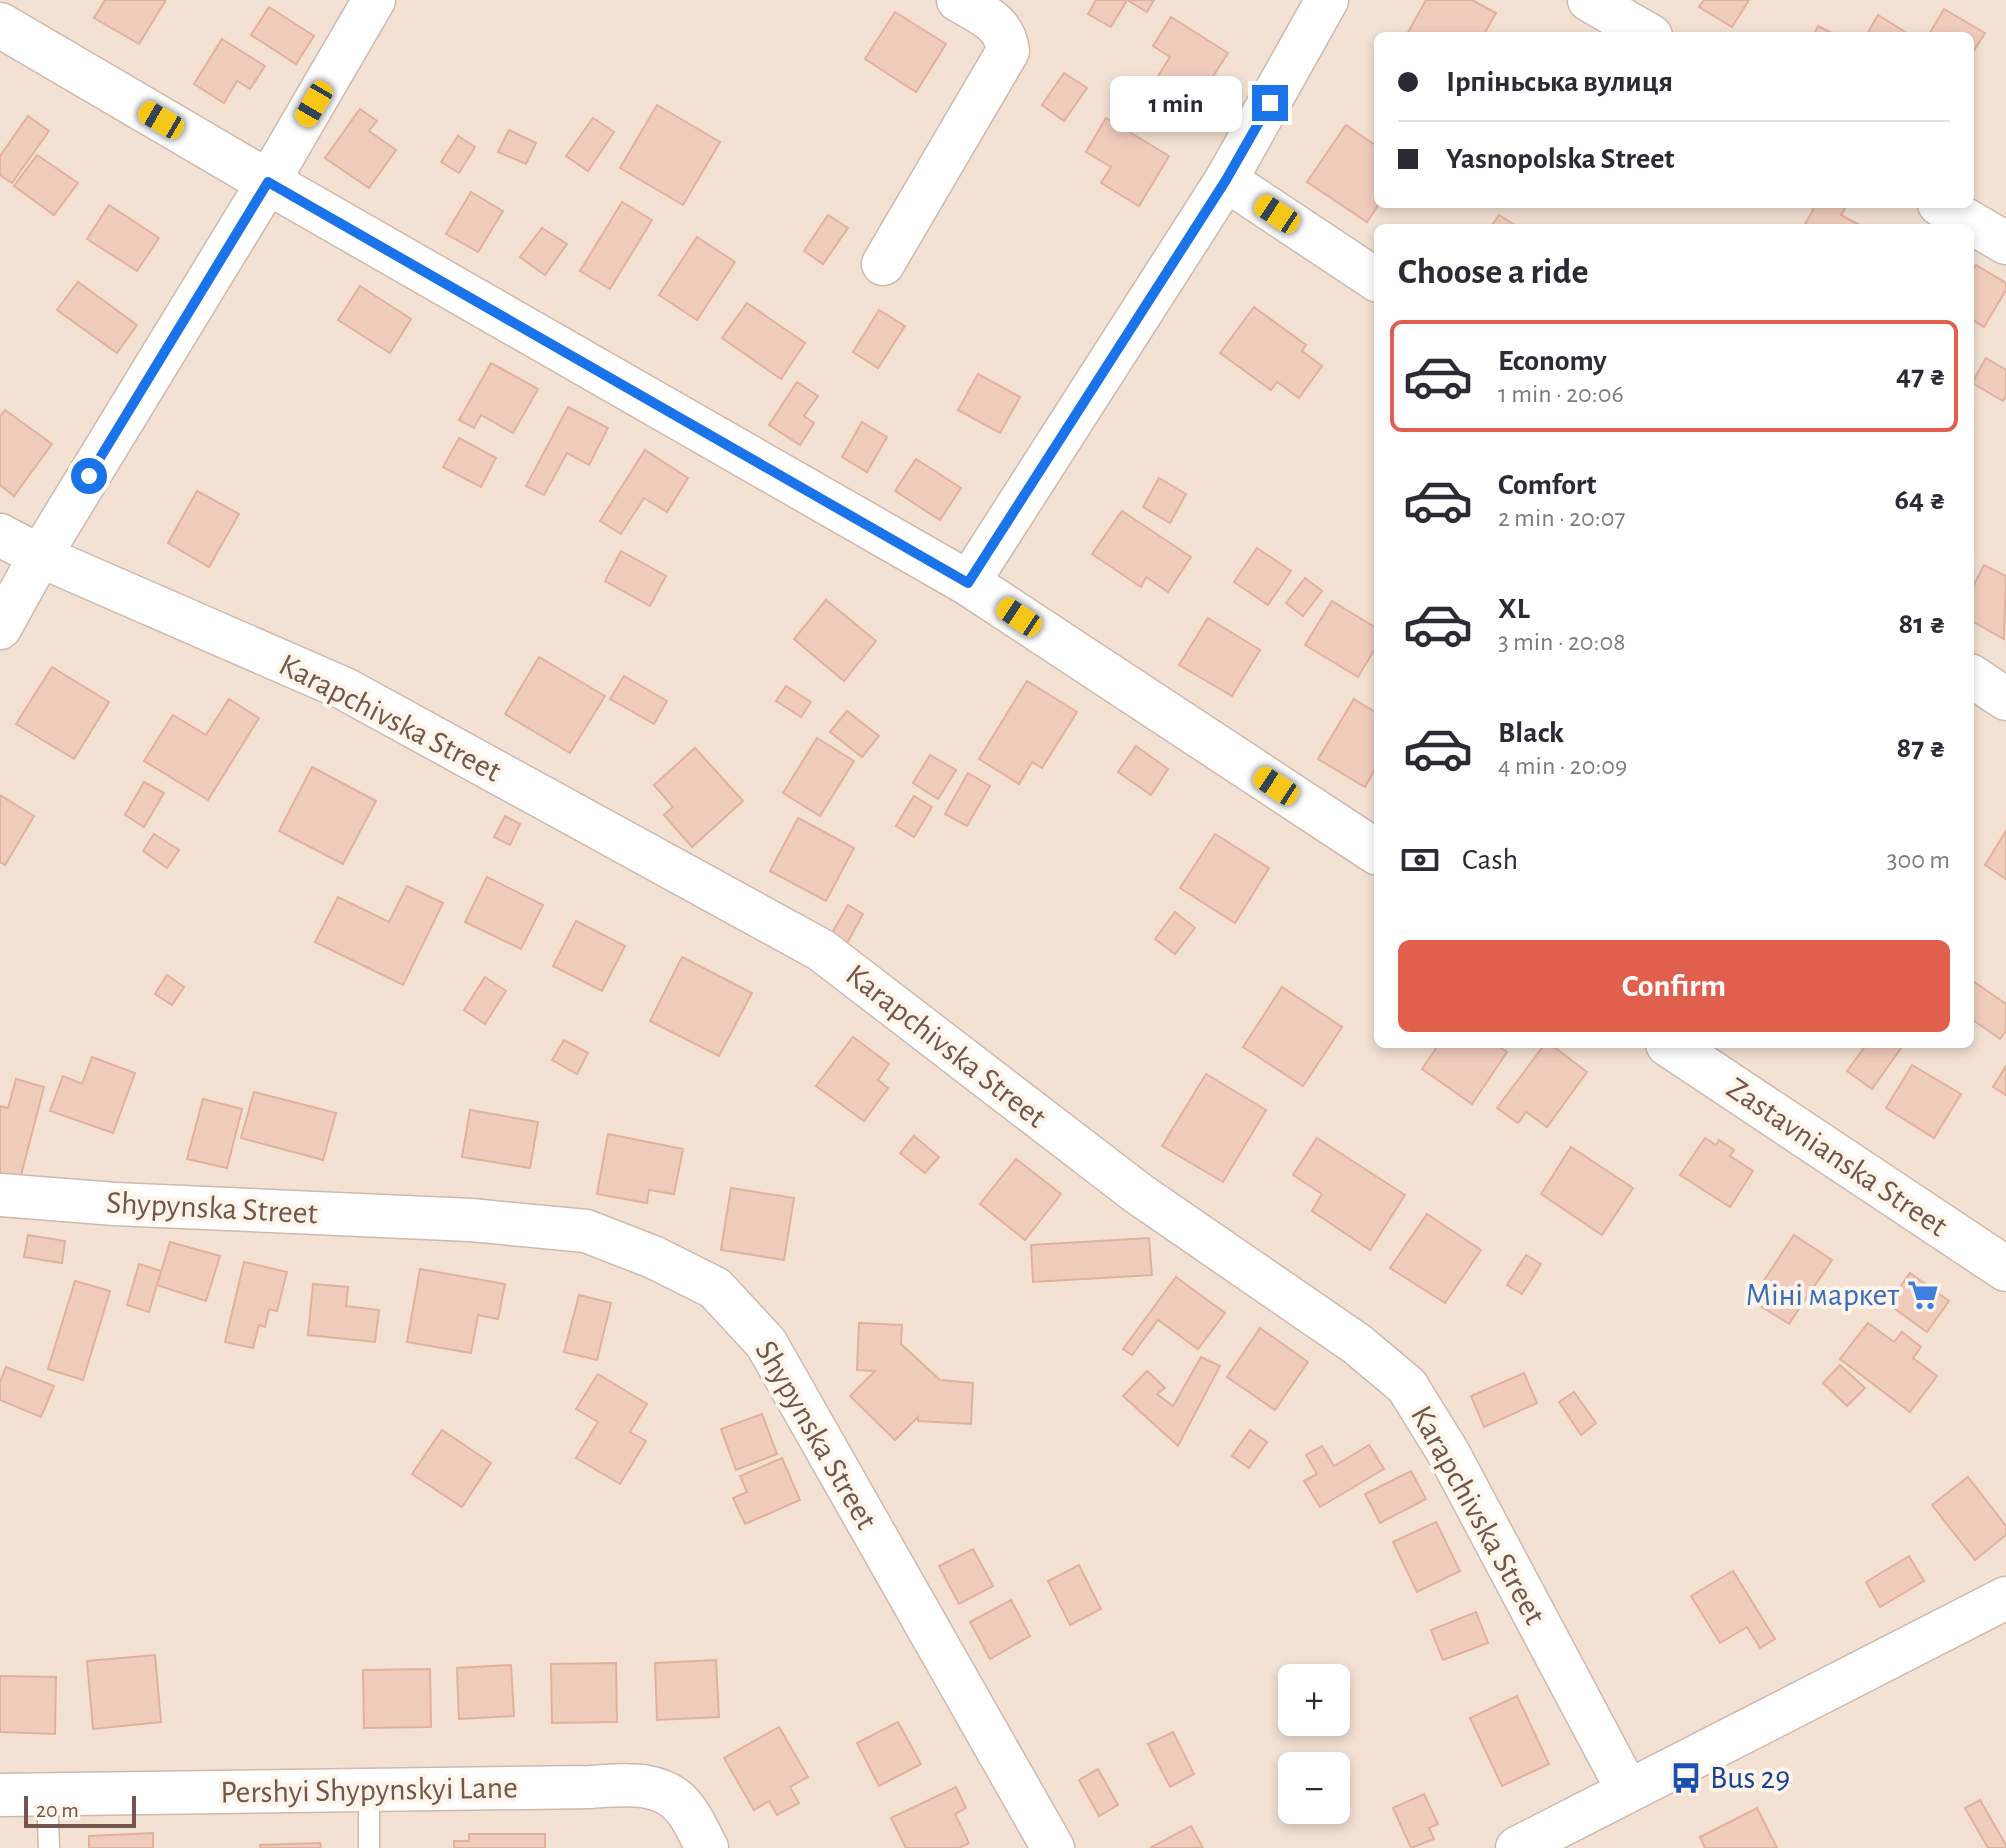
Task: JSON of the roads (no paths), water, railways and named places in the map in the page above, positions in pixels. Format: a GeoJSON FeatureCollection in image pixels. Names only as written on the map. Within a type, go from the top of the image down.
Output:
{"type":"FeatureCollection","features":[{"type":"Feature","properties":{"kind":"street"},"geometry":{"type":"LineString","coordinates":[[0,628],[40,556],[268,182],[374,0]]}},
{"type":"Feature","properties":{"kind":"street"},"geometry":{"type":"LineString","coordinates":[[883,264],[1008,51],[1006,36],[991,20],[958,0]]}},
{"type":"Feature","properties":{"kind":"street"},"geometry":{"type":"LineString","coordinates":[[968,583],[1226,180],[1327,0]]}},
{"type":"Feature","properties":{"kind":"street"},"geometry":{"type":"LineString","coordinates":[[1589,0],[1644,32]]}},
{"type":"Feature","properties":{"kind":"street"},"geometry":{"type":"LineString","coordinates":[[0,25],[968,583],[1374,850]]}},
{"type":"Feature","properties":{"kind":"street"},"geometry":{"type":"LineString","coordinates":[[1226,180],[1374,278]]}},
{"type":"Feature","properties":{"kind":"street"},"geometry":{"type":"LineString","coordinates":[[1946,208],[1973,224]]}},
{"type":"Feature","properties":{"kind":"street"},"geometry":{"type":"LineString","coordinates":[[1974,224],[2006,243]]}},
{"type":"Feature","properties":{"kind":"street","name":"Karapchivska Street"},"geometry":{"type":"LineString","coordinates":[[0,535],[40,556],[345,689],[821,950],[1139,1194],[1357,1344],[1407,1386],[1449,1454],[1628,1791]]}},
{"type":"Feature","properties":{"kind":"street"},"geometry":{"type":"LineString","coordinates":[[1974,678],[2006,699]]}},
{"type":"Feature","properties":{"kind":"street","name":"Zastavnianska Street"},"geometry":{"type":"LineString","coordinates":[[1674,1048],[2006,1269]]}},
{"type":"Feature","properties":{"kind":"street","name":"Shypynska Street"},"geometry":{"type":"LineString","coordinates":[[0,1195],[115,1204],[471,1220],[586,1231],[653,1257],[715,1288],[766,1343],[1053,1848]]}},
{"type":"Feature","properties":{"kind":"street"},"geometry":{"type":"LineString","coordinates":[[1517,1848],[2006,1598]]}},
{"type":"Feature","properties":{"kind":"street","name":"Pershyi Shypynskyi Lane"},"geometry":{"type":"LineString","coordinates":[[0,1795],[640,1784],[669,1795],[684,1807],[707,1848]]}},
{"type":"Feature","properties":{"kind":"lane"},"geometry":{"type":"LineString","coordinates":[[369,1790],[369,1848]]}},
{"type":"Feature","properties":{"kind":"lane"},"geometry":{"type":"LineString","coordinates":[[47,1795],[49,1848]]}},
{"type":"Feature","properties":{"kind":"place","name":"Міні маркет"},"geometry":{"type":"Point","coordinates":[1923,1295]}},
{"type":"Feature","properties":{"kind":"place","name":"Bus 29"},"geometry":{"type":"Point","coordinates":[1686,1778]}}]}
